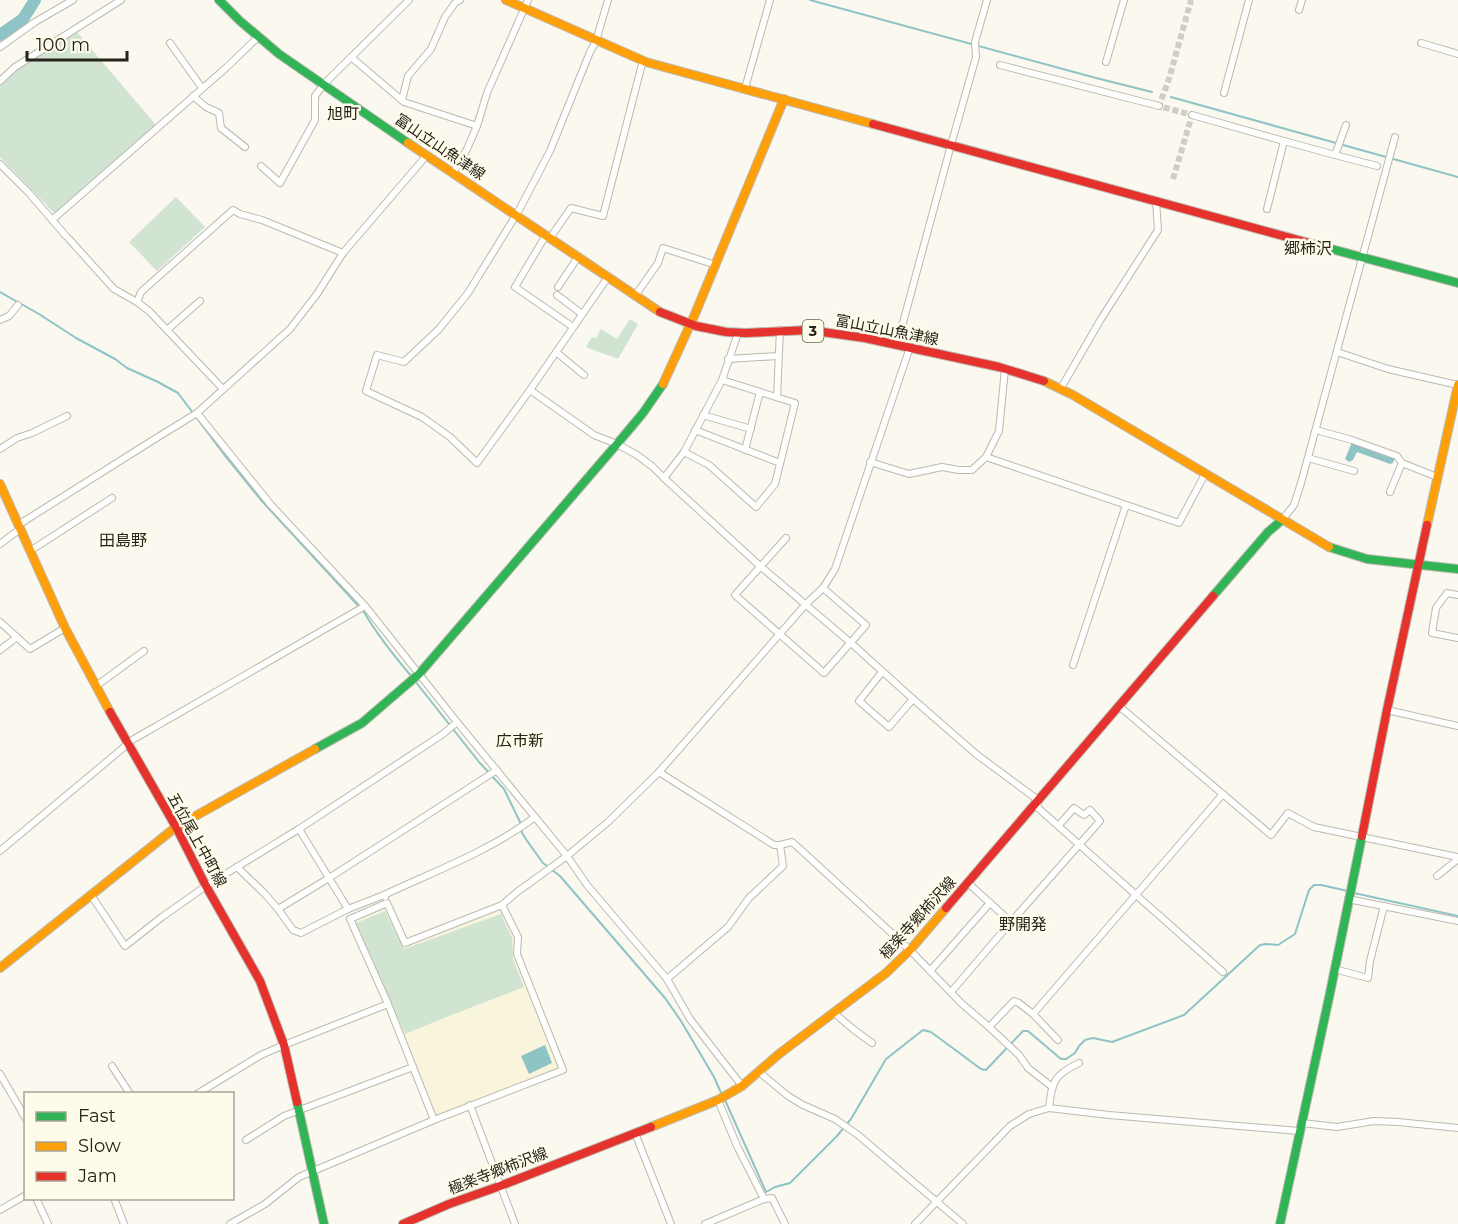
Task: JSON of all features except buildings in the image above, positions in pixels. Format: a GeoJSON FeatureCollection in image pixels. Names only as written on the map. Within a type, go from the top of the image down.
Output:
{"type":"FeatureCollection","features":[{"type":"Feature","properties":{"kind":"main road","name":"富山立山魚津線"},"geometry":{"type":"LineString","coordinates":[[219,0],[279,54],[516,216],[674,320],[690,326],[738,333],[780,330],[817,331],[910,347],[1034,376],[1061,388],[1326,546],[1367,559],[1458,568]]}},
{"type":"Feature","properties":{"kind":"main road"},"geometry":{"type":"LineString","coordinates":[[506,0],[526,4],[596,40],[643,60],[1458,283]]}},
{"type":"Feature","properties":{"kind":"main road"},"geometry":{"type":"LineString","coordinates":[[0,969],[176,827],[362,723],[419,674],[617,444],[660,388],[690,326],[784,99]]}},
{"type":"Feature","properties":{"kind":"main road"},"geometry":{"type":"LineString","coordinates":[[1280,1224],[1387,710],[1458,385]]}},
{"type":"Feature","properties":{"kind":"main road","name":"五位尾上中町線"},"geometry":{"type":"LineString","coordinates":[[0,484],[65,628],[260,981],[284,1045],[324,1224]]}},
{"type":"Feature","properties":{"kind":"main road","name":"極楽寺郷柿沢線"},"geometry":{"type":"LineString","coordinates":[[403,1224],[718,1100],[742,1086],[779,1054],[886,973],[910,950],[1268,532],[1282,519]]}},
{"type":"Feature","properties":{"kind":"street"},"geometry":{"type":"LineString","coordinates":[[0,47],[35,22],[73,0]]}},
{"type":"Feature","properties":{"kind":"street"},"geometry":{"type":"LineString","coordinates":[[0,81],[15,67],[121,0]]}},
{"type":"Feature","properties":{"kind":"street"},"geometry":{"type":"LineString","coordinates":[[261,166],[280,183],[315,120],[315,96],[324,84],[409,0]]}},
{"type":"Feature","properties":{"kind":"street"},"geometry":{"type":"LineString","coordinates":[[402,100],[408,76],[431,50],[445,17],[460,0]]}},
{"type":"Feature","properties":{"kind":"street"},"geometry":{"type":"LineString","coordinates":[[608,0],[596,40],[550,151],[516,216],[468,293],[439,329],[404,362],[377,355],[366,391],[422,417],[450,437],[477,463],[608,277]]}},
{"type":"Feature","properties":{"kind":"street"},"geometry":{"type":"LineString","coordinates":[[745,88],[770,0]]}},
{"type":"Feature","properties":{"kind":"street"},"geometry":{"type":"LineString","coordinates":[[897,345],[976,57],[975,42],[987,0]]}},
{"type":"Feature","properties":{"kind":"street"},"geometry":{"type":"LineString","coordinates":[[1106,62],[1124,0]]}},
{"type":"Feature","properties":{"kind":"street"},"geometry":{"type":"LineString","coordinates":[[1224,93],[1249,0]]}},
{"type":"Feature","properties":{"kind":"street"},"geometry":{"type":"LineString","coordinates":[[1299,10],[1302,0]]}},
{"type":"Feature","properties":{"kind":"street"},"geometry":{"type":"LineString","coordinates":[[453,173],[477,126],[487,93],[526,4]]}},
{"type":"Feature","properties":{"kind":"street"},"geometry":{"type":"LineString","coordinates":[[52,220],[258,37]]}},
{"type":"Feature","properties":{"kind":"street"},"geometry":{"type":"LineString","coordinates":[[170,43],[202,88]]}},
{"type":"Feature","properties":{"kind":"street"},"geometry":{"type":"LineString","coordinates":[[1421,43],[1458,54]]}},
{"type":"Feature","properties":{"kind":"street"},"geometry":{"type":"LineString","coordinates":[[351,57],[404,102],[477,126]]}},
{"type":"Feature","properties":{"kind":"street"},"geometry":{"type":"LineString","coordinates":[[573,327],[515,287],[548,237],[571,208],[603,216],[643,60]]}},
{"type":"Feature","properties":{"kind":"street"},"geometry":{"type":"LineString","coordinates":[[1000,65],[1159,106]]}},
{"type":"Feature","properties":{"kind":"street"},"geometry":{"type":"LineString","coordinates":[[193,96],[219,113],[221,128],[245,147]]}},
{"type":"Feature","properties":{"kind":"street"},"geometry":{"type":"LineString","coordinates":[[1192,115],[1377,166]]}},
{"type":"Feature","properties":{"kind":"street"},"geometry":{"type":"LineString","coordinates":[[1335,155],[1346,125]]}},
{"type":"Feature","properties":{"kind":"street"},"geometry":{"type":"LineString","coordinates":[[1282,519],[1294,505],[1308,458],[1395,137]]}},
{"type":"Feature","properties":{"kind":"street"},"geometry":{"type":"LineString","coordinates":[[1267,209],[1284,141]]}},
{"type":"Feature","properties":{"kind":"street"},"geometry":{"type":"LineString","coordinates":[[0,544],[19,527],[198,413],[290,329],[317,294],[343,253],[427,155]]}},
{"type":"Feature","properties":{"kind":"street"},"geometry":{"type":"LineString","coordinates":[[0,164],[29,193],[114,289],[149,311],[223,389]]}},
{"type":"Feature","properties":{"kind":"street"},"geometry":{"type":"LineString","coordinates":[[1061,388],[1101,319],[1158,230],[1156,201]]}},
{"type":"Feature","properties":{"kind":"street"},"geometry":{"type":"LineString","coordinates":[[137,302],[141,292],[233,210],[343,253]]}},
{"type":"Feature","properties":{"kind":"street"},"geometry":{"type":"LineString","coordinates":[[635,296],[658,263],[663,248],[716,265]]}},
{"type":"Feature","properties":{"kind":"street"},"geometry":{"type":"LineString","coordinates":[[558,287],[578,257]]}},
{"type":"Feature","properties":{"kind":"street"},"geometry":{"type":"LineString","coordinates":[[557,295],[582,315]]}},
{"type":"Feature","properties":{"kind":"street"},"geometry":{"type":"LineString","coordinates":[[168,330],[200,301]]}},
{"type":"Feature","properties":{"kind":"street"},"geometry":{"type":"LineString","coordinates":[[0,320],[9,316],[18,305]]}},
{"type":"Feature","properties":{"kind":"street"},"geometry":{"type":"LineString","coordinates":[[777,398],[780,330]]}},
{"type":"Feature","properties":{"kind":"street"},"geometry":{"type":"LineString","coordinates":[[664,478],[684,452],[722,380],[738,333]]}},
{"type":"Feature","properties":{"kind":"street"},"geometry":{"type":"LineString","coordinates":[[384,895],[405,943],[502,904],[567,856],[608,822],[660,772],[806,604],[823,588],[835,569],[910,347]]}},
{"type":"Feature","properties":{"kind":"street"},"geometry":{"type":"LineString","coordinates":[[556,352],[584,375]]}},
{"type":"Feature","properties":{"kind":"street"},"geometry":{"type":"LineString","coordinates":[[1337,352],[1388,369],[1458,385]]}},
{"type":"Feature","properties":{"kind":"street"},"geometry":{"type":"LineString","coordinates":[[728,359],[778,356]]}},
{"type":"Feature","properties":{"kind":"street"},"geometry":{"type":"LineString","coordinates":[[870,462],[909,474],[942,467],[972,470],[986,457],[999,430],[1005,369]]}},
{"type":"Feature","properties":{"kind":"street"},"geometry":{"type":"LineString","coordinates":[[684,452],[709,465],[756,507],[775,484],[795,404],[722,380]]}},
{"type":"Feature","properties":{"kind":"street"},"geometry":{"type":"LineString","coordinates":[[530,390],[594,435],[617,444],[651,465],[760,566],[976,754],[1034,797],[1038,808],[1223,972]]}},
{"type":"Feature","properties":{"kind":"street"},"geometry":{"type":"LineString","coordinates":[[746,450],[760,392]]}},
{"type":"Feature","properties":{"kind":"street"},"geometry":{"type":"LineString","coordinates":[[198,413],[271,505],[365,606],[567,856],[587,885],[667,980],[690,1019],[742,1086]]}},
{"type":"Feature","properties":{"kind":"street"},"geometry":{"type":"LineString","coordinates":[[703,415],[752,429]]}},
{"type":"Feature","properties":{"kind":"street"},"geometry":{"type":"LineString","coordinates":[[0,449],[17,438],[67,416]]}},
{"type":"Feature","properties":{"kind":"street"},"geometry":{"type":"LineString","coordinates":[[695,430],[780,463]]}},
{"type":"Feature","properties":{"kind":"street"},"geometry":{"type":"LineString","coordinates":[[1316,430],[1397,456],[1402,463],[1437,477]]}},
{"type":"Feature","properties":{"kind":"street"},"geometry":{"type":"LineString","coordinates":[[986,457],[1179,523],[1206,474]]}},
{"type":"Feature","properties":{"kind":"street"},"geometry":{"type":"LineString","coordinates":[[1308,458],[1354,471]]}},
{"type":"Feature","properties":{"kind":"street"},"geometry":{"type":"LineString","coordinates":[[1390,492],[1402,463]]}},
{"type":"Feature","properties":{"kind":"street"},"geometry":{"type":"LineString","coordinates":[[30,551],[112,498]]}},
{"type":"Feature","properties":{"kind":"street"},"geometry":{"type":"LineString","coordinates":[[1073,665],[1126,505]]}},
{"type":"Feature","properties":{"kind":"street"},"geometry":{"type":"LineString","coordinates":[[786,538],[735,596],[824,673],[866,625],[823,588]]}},
{"type":"Feature","properties":{"kind":"street"},"geometry":{"type":"LineString","coordinates":[[1458,595],[1447,593],[1436,608],[1432,633],[1458,638]]}},
{"type":"Feature","properties":{"kind":"street"},"geometry":{"type":"LineString","coordinates":[[0,851],[127,743],[365,606]]}},
{"type":"Feature","properties":{"kind":"street"},"geometry":{"type":"LineString","coordinates":[[0,622],[30,649],[65,628]]}},
{"type":"Feature","properties":{"kind":"street"},"geometry":{"type":"LineString","coordinates":[[0,650],[17,637]]}},
{"type":"Feature","properties":{"kind":"street"},"geometry":{"type":"LineString","coordinates":[[96,686],[144,651]]}},
{"type":"Feature","properties":{"kind":"street"},"geometry":{"type":"LineString","coordinates":[[882,672],[859,701],[889,727],[913,699]]}},
{"type":"Feature","properties":{"kind":"street"},"geometry":{"type":"LineString","coordinates":[[1119,706],[1271,835],[1288,813],[1314,827],[1458,858]]}},
{"type":"Feature","properties":{"kind":"street"},"geometry":{"type":"LineString","coordinates":[[1387,710],[1458,726]]}},
{"type":"Feature","properties":{"kind":"street"},"geometry":{"type":"LineString","coordinates":[[91,895],[125,946],[206,886],[299,829],[457,722]]}},
{"type":"Feature","properties":{"kind":"street"},"geometry":{"type":"LineString","coordinates":[[278,909],[497,770]]}},
{"type":"Feature","properties":{"kind":"street"},"geometry":{"type":"LineString","coordinates":[[660,772],[774,845],[792,842],[910,950],[961,1003],[1019,1055],[1028,1068],[1051,1086]]}},
{"type":"Feature","properties":{"kind":"street"},"geometry":{"type":"LineString","coordinates":[[1033,1014],[1223,794]]}},
{"type":"Feature","properties":{"kind":"street"},"geometry":{"type":"LineString","coordinates":[[951,992],[1101,821],[1090,810],[1084,814],[1074,808],[1059,825]]}},
{"type":"Feature","properties":{"kind":"street"},"geometry":{"type":"LineString","coordinates":[[237,867],[265,894],[292,930],[301,933],[348,909],[384,895],[476,852],[516,831],[535,817]]}},
{"type":"Feature","properties":{"kind":"street"},"geometry":{"type":"LineString","coordinates":[[299,829],[348,909]]}},
{"type":"Feature","properties":{"kind":"street"},"geometry":{"type":"LineString","coordinates":[[667,980],[728,927],[749,898],[783,866],[780,845]]}},
{"type":"Feature","properties":{"kind":"street"},"geometry":{"type":"LineString","coordinates":[[1437,876],[1458,858]]}},
{"type":"Feature","properties":{"kind":"street"},"geometry":{"type":"LineString","coordinates":[[968,883],[1011,922]]}},
{"type":"Feature","properties":{"kind":"street"},"geometry":{"type":"LineString","coordinates":[[1348,899],[1458,921]]}},
{"type":"Feature","properties":{"kind":"street"},"geometry":{"type":"LineString","coordinates":[[387,903],[350,920],[388,1004],[434,1120]]}},
{"type":"Feature","properties":{"kind":"street"},"geometry":{"type":"LineString","coordinates":[[930,971],[990,903]]}},
{"type":"Feature","properties":{"kind":"street"},"geometry":{"type":"LineString","coordinates":[[230,1224],[265,1204],[299,1177],[470,1105],[563,1070],[517,954],[518,937],[502,904]]}},
{"type":"Feature","properties":{"kind":"street"},"geometry":{"type":"LineString","coordinates":[[1334,969],[1368,978],[1384,906]]}},
{"type":"Feature","properties":{"kind":"street"},"geometry":{"type":"LineString","coordinates":[[989,1027],[1014,1001],[1033,1014],[1058,1040]]}},
{"type":"Feature","properties":{"kind":"street"},"geometry":{"type":"LineString","coordinates":[[200,1092],[261,1055],[388,1004]]}},
{"type":"Feature","properties":{"kind":"street"},"geometry":{"type":"LineString","coordinates":[[834,1013],[872,1043]]}},
{"type":"Feature","properties":{"kind":"street"},"geometry":{"type":"LineString","coordinates":[[1049,1108],[1051,1086],[1064,1070],[1079,1063]]}},
{"type":"Feature","properties":{"kind":"street"},"geometry":{"type":"LineString","coordinates":[[112,1066],[129,1092]]}},
{"type":"Feature","properties":{"kind":"street"},"geometry":{"type":"LineString","coordinates":[[246,1140],[284,1116],[413,1067]]}},
{"type":"Feature","properties":{"kind":"street"},"geometry":{"type":"LineString","coordinates":[[758,1071],[788,1096],[835,1119],[858,1135],[963,1224]]}},
{"type":"Feature","properties":{"kind":"street"},"geometry":{"type":"LineString","coordinates":[[0,1074],[24,1116]]}},
{"type":"Feature","properties":{"kind":"street"},"geometry":{"type":"LineString","coordinates":[[718,1100],[737,1146],[764,1198]]}},
{"type":"Feature","properties":{"kind":"street"},"geometry":{"type":"LineString","coordinates":[[470,1105],[515,1224]]}},
{"type":"Feature","properties":{"kind":"street"},"geometry":{"type":"LineString","coordinates":[[915,1224],[1010,1126],[1029,1114],[1049,1108],[1109,1115],[1300,1127],[1337,1127],[1374,1121],[1458,1128]]}},
{"type":"Feature","properties":{"kind":"street"},"geometry":{"type":"LineString","coordinates":[[635,1133],[671,1224]]}},
{"type":"Feature","properties":{"kind":"street"},"geometry":{"type":"LineString","coordinates":[[0,1210],[24,1196]]}},
{"type":"Feature","properties":{"kind":"street"},"geometry":{"type":"LineString","coordinates":[[705,1224],[764,1198],[772,1198],[784,1224]]}},
{"type":"Feature","properties":{"kind":"street"},"geometry":{"type":"LineString","coordinates":[[37,1200],[48,1224]]}},
{"type":"Feature","properties":{"kind":"street"},"geometry":{"type":"LineString","coordinates":[[115,1200],[124,1224]]}},
{"type":"Feature","properties":{"kind":"shaded area"},"geometry":{"type":"Polygon","coordinates":[[[387,903],[405,943],[502,905],[518,937],[517,954],[563,1070],[434,1120],[350,919],[387,903]]]}},
{"type":"Feature","properties":{"kind":"green space"},"geometry":{"type":"Polygon","coordinates":[[[76,31],[156,125],[55,214],[0,157],[0,85],[15,71],[76,31]]]}},
{"type":"Feature","properties":{"kind":"green space"},"geometry":{"type":"Polygon","coordinates":[[[176,197],[205,227],[157,271],[129,242],[176,197]]]}},
{"type":"Feature","properties":{"kind":"green space"},"geometry":{"type":"Polygon","coordinates":[[[630,319],[638,324],[618,359],[586,347],[592,337],[596,338],[601,329],[617,339],[630,319]]]}},
{"type":"Feature","properties":{"kind":"green space"},"geometry":{"type":"Polygon","coordinates":[[[385,911],[404,949],[501,914],[512,938],[513,959],[524,987],[405,1034],[356,923],[385,911]]]}},
{"type":"Feature","properties":{"kind":"water"},"geometry":{"type":"Polygon","coordinates":[[[1352,442],[1395,458],[1393,463],[1390,464],[1357,452],[1353,460],[1349,462],[1345,459],[1352,442]]]}},
{"type":"Feature","properties":{"kind":"water"},"geometry":{"type":"Polygon","coordinates":[[[545,1045],[552,1063],[529,1074],[521,1056],[545,1045]]]}},
{"type":"Feature","properties":{"kind":"waterway"},"geometry":{"type":"LineString","coordinates":[[0,35],[23,19],[35,0]]}},
{"type":"Feature","properties":{"kind":"waterway"},"geometry":{"type":"LineString","coordinates":[[810,0],[1152,92]]}},
{"type":"Feature","properties":{"kind":"waterway"},"geometry":{"type":"LineString","coordinates":[[1171,97],[1458,177]]}},
{"type":"Feature","properties":{"kind":"waterway"},"geometry":{"type":"LineString","coordinates":[[0,292],[127,368],[178,393],[261,500],[364,612],[386,646],[412,677]]}},
{"type":"Feature","properties":{"kind":"waterway"},"geometry":{"type":"LineString","coordinates":[[415,681],[479,762],[504,789],[521,824],[522,833],[543,863],[560,876],[665,998],[714,1077],[722,1095]]}},
{"type":"Feature","properties":{"kind":"waterway"},"geometry":{"type":"LineString","coordinates":[[725,1100],[766,1192],[790,1183],[837,1136],[851,1119],[886,1059],[923,1030],[931,1032],[981,1069],[986,1070],[1023,1031],[1028,1031],[1061,1059],[1066,1059],[1075,1053],[1085,1040],[1093,1038],[1112,1042],[1184,1015],[1260,945],[1278,945],[1295,934],[1309,890],[1314,885],[1348,891]]}},
{"type":"Feature","properties":{"kind":"waterway"},"geometry":{"type":"LineString","coordinates":[[1354,893],[1458,916]]}},
{"type":"Feature","properties":{"kind":"tunnel"},"geometry":{"type":"LineString","coordinates":[[1173,179],[1192,115],[1159,106],[1191,0]]}},
{"type":"Feature","properties":{"kind":"traffic: fast"},"geometry":{"type":"LineString","coordinates":[[219,0],[279,54],[408,143]]}},
{"type":"Feature","properties":{"kind":"traffic: fast"},"geometry":{"type":"LineString","coordinates":[[1324,247],[1458,283]]}},
{"type":"Feature","properties":{"kind":"traffic: fast"},"geometry":{"type":"LineString","coordinates":[[315,749],[362,723],[419,674],[617,444],[663,384]]}},
{"type":"Feature","properties":{"kind":"traffic: fast"},"geometry":{"type":"LineString","coordinates":[[1213,596],[1268,532],[1282,520]]}},
{"type":"Feature","properties":{"kind":"traffic: fast"},"geometry":{"type":"LineString","coordinates":[[1329,547],[1367,559],[1458,569]]}},
{"type":"Feature","properties":{"kind":"traffic: fast"},"geometry":{"type":"LineString","coordinates":[[1280,1224],[1362,836]]}},
{"type":"Feature","properties":{"kind":"traffic: fast"},"geometry":{"type":"LineString","coordinates":[[297,1102],[324,1224]]}},
{"type":"Feature","properties":{"kind":"traffic: slow"},"geometry":{"type":"LineString","coordinates":[[506,0],[646,62],[873,124]]}},
{"type":"Feature","properties":{"kind":"traffic: slow"},"geometry":{"type":"LineString","coordinates":[[663,384],[695,314],[784,99]]}},
{"type":"Feature","properties":{"kind":"traffic: slow"},"geometry":{"type":"LineString","coordinates":[[408,143],[660,312]]}},
{"type":"Feature","properties":{"kind":"traffic: slow"},"geometry":{"type":"LineString","coordinates":[[1044,381],[1073,395],[1329,547]]}},
{"type":"Feature","properties":{"kind":"traffic: slow"},"geometry":{"type":"LineString","coordinates":[[1427,525],[1458,385]]}},
{"type":"Feature","properties":{"kind":"traffic: slow"},"geometry":{"type":"LineString","coordinates":[[0,484],[65,628],[110,712]]}},
{"type":"Feature","properties":{"kind":"traffic: slow"},"geometry":{"type":"LineString","coordinates":[[0,968],[176,827],[315,749]]}},
{"type":"Feature","properties":{"kind":"traffic: slow"},"geometry":{"type":"LineString","coordinates":[[651,1127],[718,1100],[742,1086],[779,1054],[886,973],[910,950],[946,908]]}},
{"type":"Feature","properties":{"kind":"traffic: jam"},"geometry":{"type":"LineString","coordinates":[[873,124],[1324,247]]}},
{"type":"Feature","properties":{"kind":"traffic: jam"},"geometry":{"type":"LineString","coordinates":[[660,312],[696,326],[726,332],[808,330],[865,338],[999,367],[1044,381]]}},
{"type":"Feature","properties":{"kind":"traffic: jam"},"geometry":{"type":"LineString","coordinates":[[1362,836],[1427,525]]}},
{"type":"Feature","properties":{"kind":"traffic: jam"},"geometry":{"type":"LineString","coordinates":[[946,908],[1213,596]]}},
{"type":"Feature","properties":{"kind":"traffic: jam"},"geometry":{"type":"LineString","coordinates":[[110,712],[260,981],[284,1045],[297,1102]]}},
{"type":"Feature","properties":{"kind":"traffic: jam"},"geometry":{"type":"LineString","coordinates":[[403,1224],[449,1204],[651,1127]]}},
{"type":"Feature","properties":{"kind":"district","name":"旭町"},"geometry":{"type":"Point","coordinates":[343,113]}},
{"type":"Feature","properties":{"kind":"district","name":"郷柿沢"},"geometry":{"type":"Point","coordinates":[1308,248]}},
{"type":"Feature","properties":{"kind":"district","name":"田島野"},"geometry":{"type":"Point","coordinates":[123,540]}},
{"type":"Feature","properties":{"kind":"district","name":"広市新"},"geometry":{"type":"Point","coordinates":[520,740]}},
{"type":"Feature","properties":{"kind":"district","name":"野開発"},"geometry":{"type":"Point","coordinates":[1023,924]}}]}
